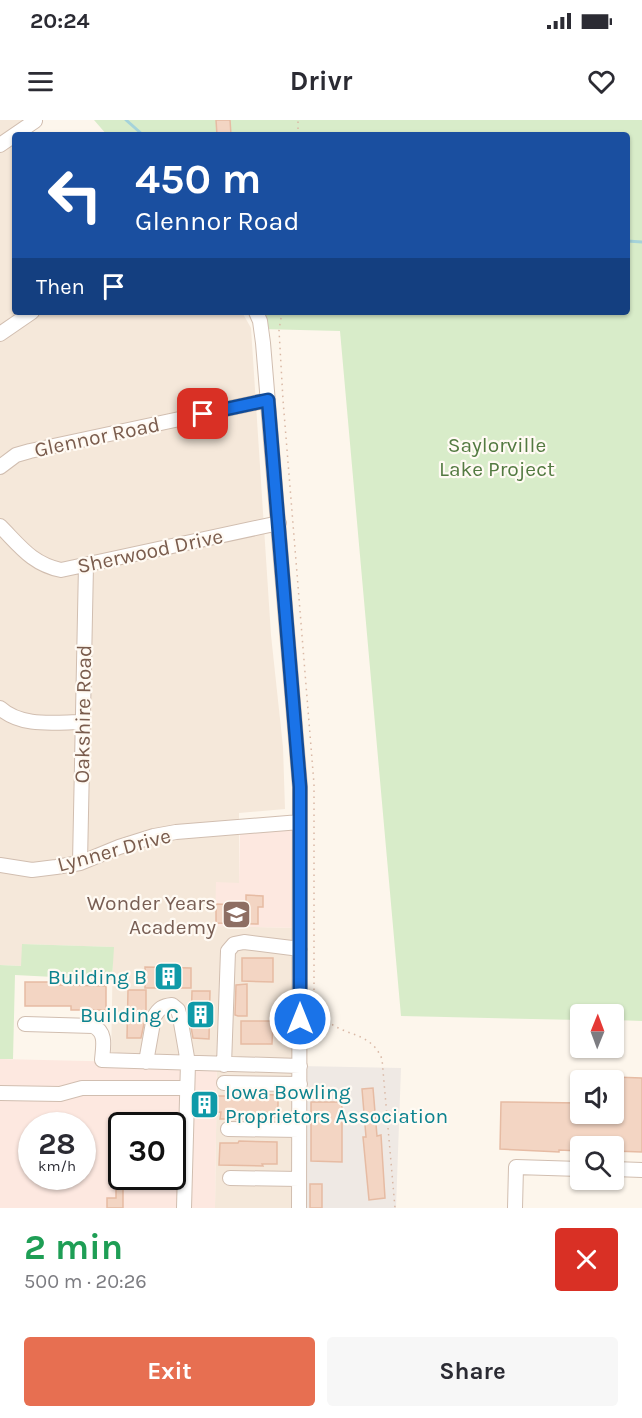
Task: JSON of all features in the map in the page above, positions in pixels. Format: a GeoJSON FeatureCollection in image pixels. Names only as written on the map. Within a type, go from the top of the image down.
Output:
{"type":"FeatureCollection","features":[{"type":"Feature","properties":{"kind":"street"},"geometry":{"type":"LineString","coordinates":[[20,132],[35,122]]}},
{"type":"Feature","properties":{"kind":"street"},"geometry":{"type":"LineString","coordinates":[[0,334],[28,315]]}},
{"type":"Feature","properties":{"kind":"street"},"geometry":{"type":"LineString","coordinates":[[257,315],[263,343],[296,729],[300,822],[299,1208]]}},
{"type":"Feature","properties":{"kind":"street","name":"Glennor Road"},"geometry":{"type":"LineString","coordinates":[[0,467],[16,455],[30,451],[268,400]]}},
{"type":"Feature","properties":{"kind":"street","name":"Sherwood Drive"},"geometry":{"type":"LineString","coordinates":[[0,525],[34,560],[47,567],[61,570],[279,523]]}},
{"type":"Feature","properties":{"kind":"street","name":"Oakshire Road"},"geometry":{"type":"LineString","coordinates":[[80,863],[86,565]]}},
{"type":"Feature","properties":{"kind":"street"},"geometry":{"type":"LineString","coordinates":[[0,708],[13,717],[28,722],[83,722]]}},
{"type":"Feature","properties":{"kind":"street","name":"Lynner Drive"},"geometry":{"type":"LineString","coordinates":[[0,865],[32,870],[80,863],[119,847],[176,832],[300,822]]}},
{"type":"Feature","properties":{"kind":"street"},"geometry":{"type":"LineString","coordinates":[[224,1065],[228,951],[234,944],[244,942],[300,949]]}},
{"type":"Feature","properties":{"kind":"street"},"geometry":{"type":"LineString","coordinates":[[146,1062],[154,1017],[164,1005],[172,1005],[178,1010],[180,1017],[188,1064],[184,1208]]}},
{"type":"Feature","properties":{"kind":"street"},"geometry":{"type":"LineString","coordinates":[[25,1024],[93,1026],[100,1029],[103,1035],[102,1060],[300,1066]]}},
{"type":"Feature","properties":{"kind":"street"},"geometry":{"type":"LineString","coordinates":[[224,1083],[300,1084]]}},
{"type":"Feature","properties":{"kind":"street"},"geometry":{"type":"LineString","coordinates":[[0,1093],[60,1094],[82,1088],[187,1088]]}},
{"type":"Feature","properties":{"kind":"street"},"geometry":{"type":"LineString","coordinates":[[228,1129],[299,1130]]}},
{"type":"Feature","properties":{"kind":"street"},"geometry":{"type":"LineString","coordinates":[[515,1208],[516,1167],[570,1168]]}},
{"type":"Feature","properties":{"kind":"street"},"geometry":{"type":"LineString","coordinates":[[624,1169],[642,1170]]}},
{"type":"Feature","properties":{"kind":"street"},"geometry":{"type":"LineString","coordinates":[[230,1178],[299,1179]]}},
{"type":"Feature","properties":{"kind":"path"},"geometry":{"type":"LineString","coordinates":[[282,315],[279,330],[283,400],[314,784],[314,995],[322,1017],[336,1028],[366,1039],[376,1048],[383,1066],[395,1208]]}},
{"type":"Feature","properties":{"kind":"shaded area"},"geometry":{"type":"Polygon","coordinates":[[[0,120],[30,120],[30,132],[12,132],[12,315],[244,315],[251,328],[271,635],[283,747],[285,809],[239,813],[239,883],[215,926],[300,928],[299,1208],[215,1208],[217,1064],[111,1061],[113,947],[22,944],[22,966],[0,965],[0,120]]]}},
{"type":"Feature","properties":{"kind":"shaded area"},"geometry":{"type":"Polygon","coordinates":[[[300,822],[300,928],[215,926],[216,882],[239,883],[240,827],[300,822]]]}},
{"type":"Feature","properties":{"kind":"shaded area"},"geometry":{"type":"Polygon","coordinates":[[[0,1059],[217,1064],[215,1208],[0,1208],[0,1059]]]}},
{"type":"Feature","properties":{"kind":"shaded area"},"geometry":{"type":"Polygon","coordinates":[[[300,1066],[401,1068],[396,1208],[299,1208],[300,1066]]]}},
{"type":"Feature","properties":{"kind":"green space","name":"Saylorville Lake Project"},"geometry":{"type":"Polygon","coordinates":[[[94,120],[642,120],[642,1021],[624,1020],[624,1004],[570,1004],[570,1020],[401,1016],[340,331],[261,329],[257,315],[630,315],[630,132],[104,132],[94,120]]]}},
{"type":"Feature","properties":{"kind":"green space"},"geometry":{"type":"Polygon","coordinates":[[[22,944],[114,947],[112,980],[15,975],[13,1059],[0,1059],[0,965],[21,966],[22,944]]]}},
{"type":"Feature","properties":{"kind":"building"},"geometry":{"type":"Polygon","coordinates":[[[216,120],[230,120],[231,132],[217,132],[216,120]]]}},
{"type":"Feature","properties":{"kind":"building","name":"Wonder Years Academy"},"geometry":{"type":"Polygon","coordinates":[[[246,895],[263,896],[263,907],[258,907],[258,924],[216,923],[216,904],[246,905],[246,895]]]}},
{"type":"Feature","properties":{"kind":"building"},"geometry":{"type":"Polygon","coordinates":[[[242,958],[273,958],[273,982],[242,981],[242,958]]]}},
{"type":"Feature","properties":{"kind":"building","name":"Building B"},"geometry":{"type":"Polygon","coordinates":[[[145,967],[191,968],[191,988],[145,988],[145,967]]]}},
{"type":"Feature","properties":{"kind":"building"},"geometry":{"type":"Polygon","coordinates":[[[25,982],[106,986],[106,1010],[71,1010],[71,1006],[25,1006],[25,982]]]}},
{"type":"Feature","properties":{"kind":"building"},"geometry":{"type":"Polygon","coordinates":[[[247,984],[247,1016],[235,1015],[236,985],[247,984]]]}},
{"type":"Feature","properties":{"kind":"building"},"geometry":{"type":"Polygon","coordinates":[[[128,990],[146,990],[146,1014],[141,1038],[127,1038],[128,990]]]}},
{"type":"Feature","properties":{"kind":"building","name":"Building C"},"geometry":{"type":"Polygon","coordinates":[[[192,991],[210,991],[209,1039],[193,1038],[192,991]]]}},
{"type":"Feature","properties":{"kind":"building"},"geometry":{"type":"Polygon","coordinates":[[[241,1021],[273,1021],[272,1044],[241,1044],[241,1021]]]}},
{"type":"Feature","properties":{"kind":"building"},"geometry":{"type":"Polygon","coordinates":[[[624,1077],[642,1078],[642,1152],[624,1151],[624,1136],[570,1136],[570,1151],[559,1150],[559,1152],[500,1149],[501,1102],[570,1103],[570,1124],[624,1124],[624,1077]]]}},
{"type":"Feature","properties":{"kind":"building"},"geometry":{"type":"Polygon","coordinates":[[[373,1088],[377,1136],[381,1135],[385,1198],[369,1200],[363,1137],[366,1137],[362,1089],[373,1088]]]}},
{"type":"Feature","properties":{"kind":"building"},"geometry":{"type":"Polygon","coordinates":[[[240,1094],[278,1095],[278,1117],[220,1119],[221,1112],[196,1113],[196,1096],[240,1096],[240,1094]]]}},
{"type":"Feature","properties":{"kind":"building"},"geometry":{"type":"Polygon","coordinates":[[[311,1102],[342,1102],[342,1162],[311,1161],[311,1102]]]}},
{"type":"Feature","properties":{"kind":"building"},"geometry":{"type":"Polygon","coordinates":[[[239,1141],[277,1142],[277,1164],[219,1165],[220,1143],[238,1143],[239,1141]]]}},
{"type":"Feature","properties":{"kind":"building"},"geometry":{"type":"Polygon","coordinates":[[[310,1184],[322,1184],[322,1208],[310,1208],[310,1184]]]}},
{"type":"Feature","properties":{"kind":"building"},"geometry":{"type":"Polygon","coordinates":[[[116,1190],[123,1190],[123,1208],[107,1208],[107,1198],[116,1198],[116,1190]]]}},
{"type":"Feature","properties":{"kind":"waterway"},"geometry":{"type":"LineString","coordinates":[[126,120],[140,132]]}},
{"type":"Feature","properties":{"kind":"waterway"},"geometry":{"type":"LineString","coordinates":[[630,241],[642,242]]}},
{"type":"Feature","properties":{"kind":"place","name":"Wonder Years Academy"},"geometry":{"type":"Point","coordinates":[237,915]}},
{"type":"Feature","properties":{"kind":"place","name":"Building B"},"geometry":{"type":"Point","coordinates":[168,977]}},
{"type":"Feature","properties":{"kind":"place","name":"Building C"},"geometry":{"type":"Point","coordinates":[200,1015]}},
{"type":"Feature","properties":{"kind":"place","name":"Iowa Bowling Proprietors Association"},"geometry":{"type":"Point","coordinates":[204,1104]}},
{"type":"Feature","properties":{"kind":"route"},"geometry":{"type":"LineString","coordinates":[[203,414],[268,400],[300,787],[300,1019]]}}]}
